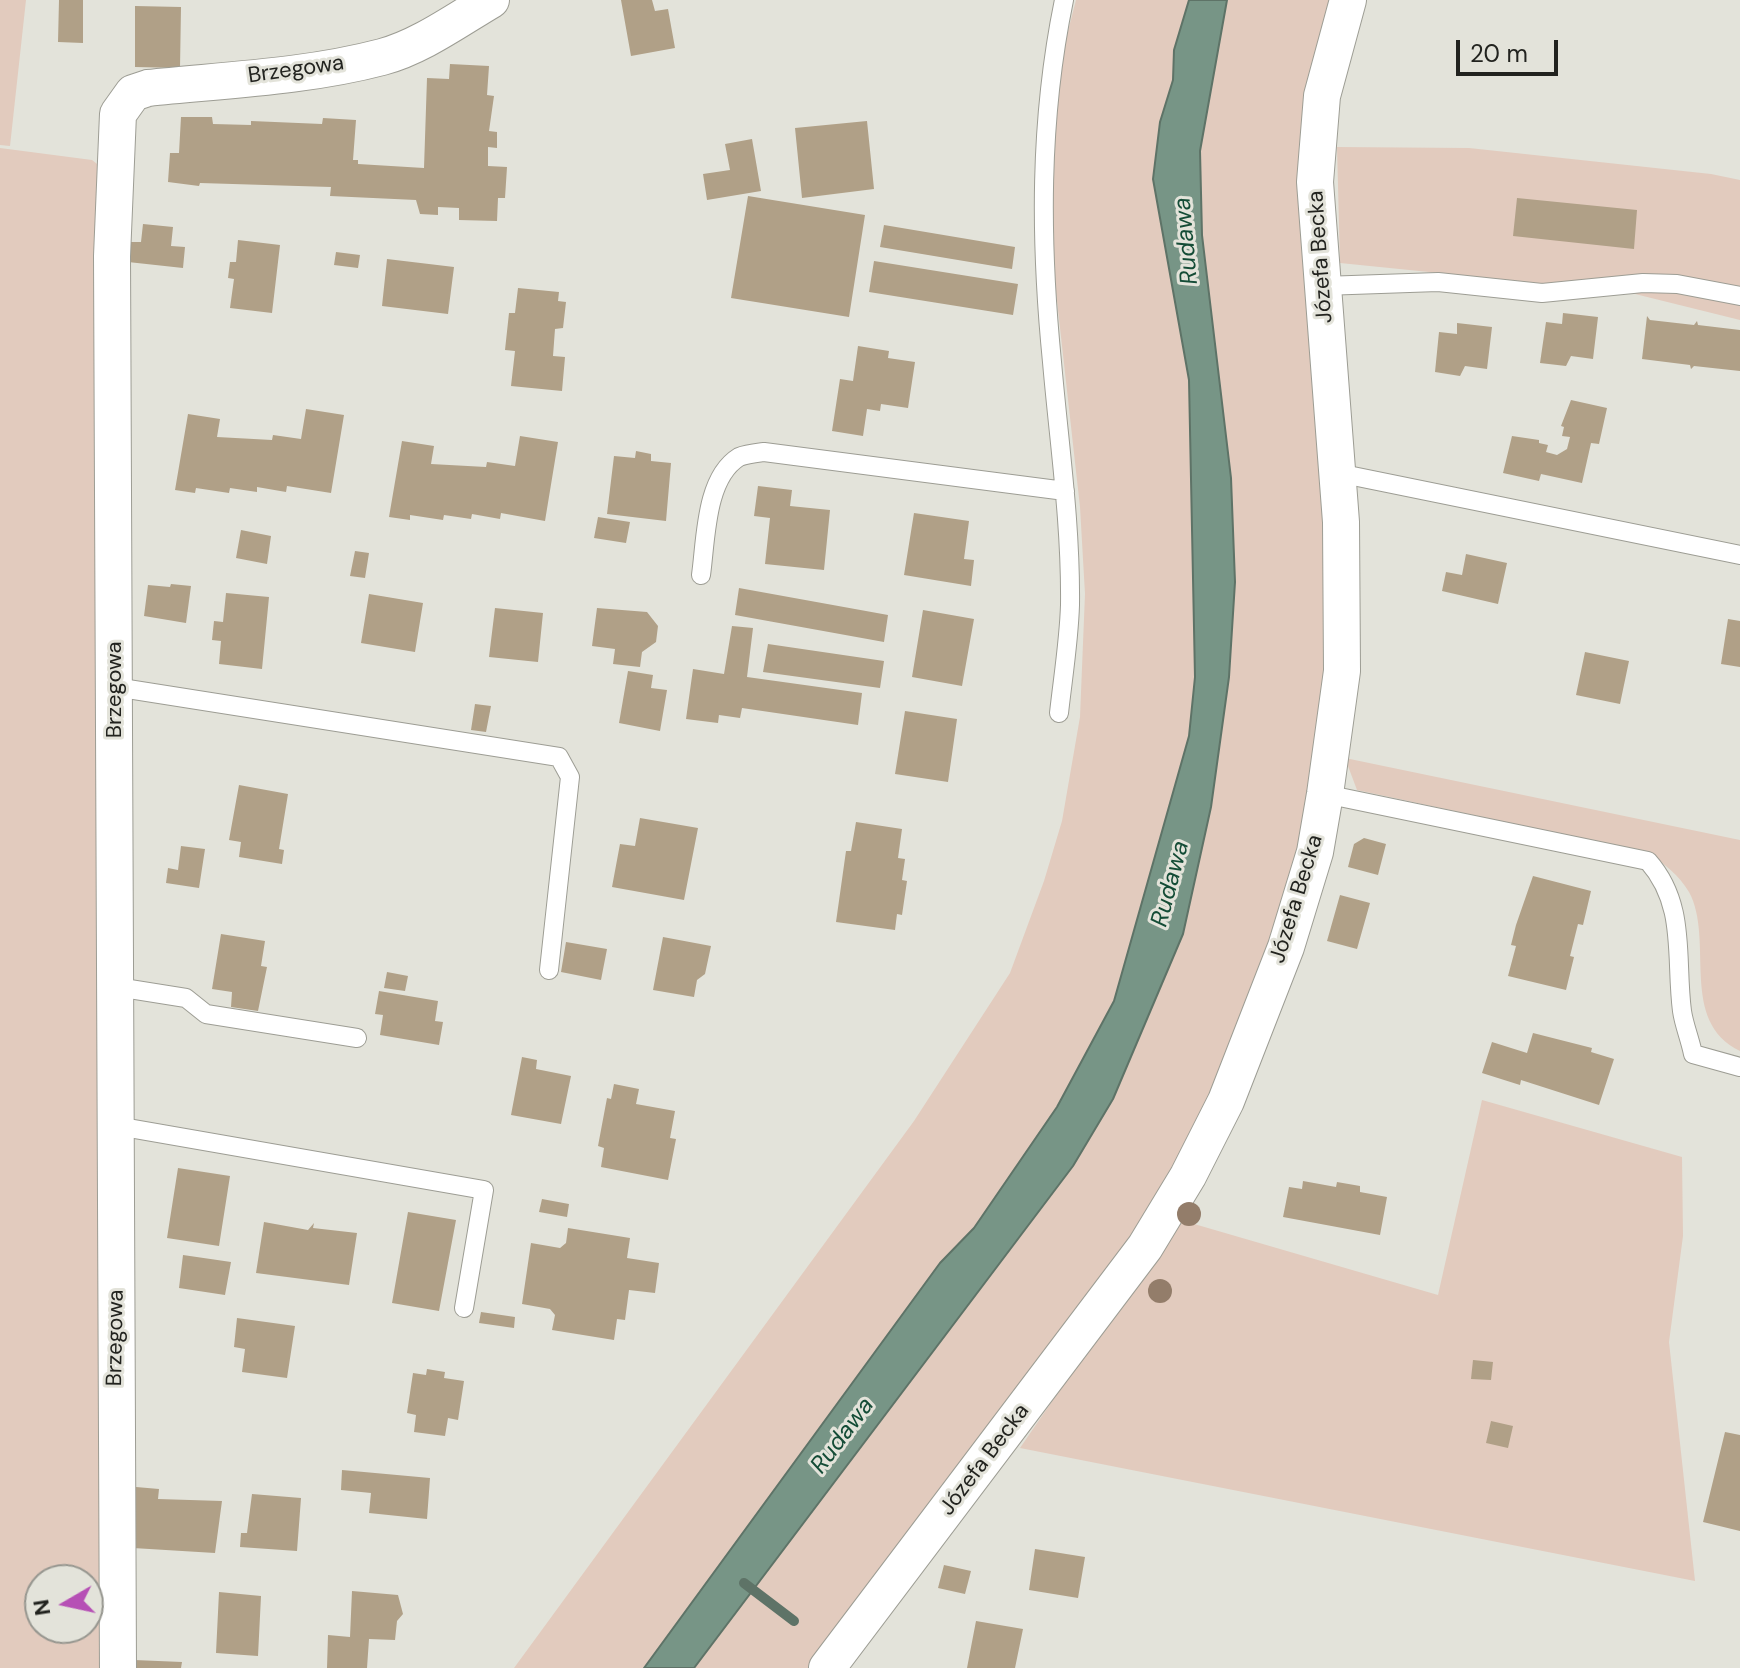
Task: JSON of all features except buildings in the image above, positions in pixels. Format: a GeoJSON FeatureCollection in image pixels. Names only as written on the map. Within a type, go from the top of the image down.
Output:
{"type":"FeatureCollection","features":[{"type":"Feature","properties":{"kind":"street","name":"Brzegowa"},"geometry":{"type":"LineString","coordinates":[[118,1668],[112,256],[115,131],[123,103],[133,93],[148,88],[279,75],[383,57],[420,42],[491,0]]}},
{"type":"Feature","properties":{"kind":"street","name":"Józefa Becka"},"geometry":{"type":"LineString","coordinates":[[827,1668],[1145,1247],[1188,1176],[1226,1101],[1286,947],[1315,852],[1342,671],[1338,473],[1315,182],[1322,96],[1348,0]]}},
{"type":"Feature","properties":{"kind":"lane"},"geometry":{"type":"LineString","coordinates":[[1059,713],[1070,606],[1065,491],[1052,360],[1043,161],[1046,107],[1064,0]]}},
{"type":"Feature","properties":{"kind":"lane"},"geometry":{"type":"LineString","coordinates":[[1323,286],[1438,282],[1542,293],[1643,283],[1677,284],[1740,296]]}},
{"type":"Feature","properties":{"kind":"lane"},"geometry":{"type":"LineString","coordinates":[[701,575],[713,497],[727,469],[741,456],[764,452],[1065,491]]}},
{"type":"Feature","properties":{"kind":"lane"},"geometry":{"type":"LineString","coordinates":[[1338,473],[1740,555]]}},
{"type":"Feature","properties":{"kind":"lane"},"geometry":{"type":"LineString","coordinates":[[115,687],[559,757],[570,777],[549,970]]}},
{"type":"Feature","properties":{"kind":"lane"},"geometry":{"type":"LineString","coordinates":[[1325,794],[1648,861],[1665,879],[1677,931],[1683,1011],[1693,1054],[1740,1067]]}},
{"type":"Feature","properties":{"kind":"lane"},"geometry":{"type":"LineString","coordinates":[[117,987],[186,998],[206,1014],[357,1038]]}},
{"type":"Feature","properties":{"kind":"lane"},"geometry":{"type":"LineString","coordinates":[[117,1126],[484,1190],[464,1308]]}},
{"type":"Feature","properties":{"kind":"shaded area"},"geometry":{"type":"Polygon","coordinates":[[[0,0],[26,0],[10,146],[0,145],[0,0]]]}},
{"type":"Feature","properties":{"kind":"shaded area"},"geometry":{"type":"Polygon","coordinates":[[[1076,0],[1189,0],[1174,50],[1173,80],[1160,122],[1153,179],[1189,380],[1195,677],[1189,736],[1114,1001],[1057,1107],[974,1228],[940,1264],[644,1668],[514,1668],[914,1121],[1010,973],[1044,881],[1062,821],[1080,717],[1085,594],[1080,507],[1055,283],[1049,184],[1050,101],[1076,0]]]}},
{"type":"Feature","properties":{"kind":"shaded area"},"geometry":{"type":"Polygon","coordinates":[[[1227,0],[1340,0],[1317,81],[1331,690],[1279,937],[1169,1188],[816,1668],[694,1668],[1073,1166],[1113,1099],[1183,934],[1211,807],[1229,677],[1235,582],[1231,478],[1202,235],[1200,151],[1227,0]]]}},
{"type":"Feature","properties":{"kind":"shaded area"},"geometry":{"type":"Polygon","coordinates":[[[1337,147],[1469,148],[1711,174],[1740,180],[1740,320],[1627,292],[1340,263],[1337,147]]]}},
{"type":"Feature","properties":{"kind":"shaded area"},"geometry":{"type":"Polygon","coordinates":[[[0,148],[92,160],[114,177],[107,1360],[102,1564],[24,1564],[24,1644],[101,1644],[100,1668],[0,1668],[0,148]]]}},
{"type":"Feature","properties":{"kind":"shaded area"},"geometry":{"type":"Polygon","coordinates":[[[1345,758],[1740,840],[1740,1051],[1721,1038],[1703,1000],[1699,933],[1689,892],[1676,875],[1655,857],[1649,853],[1357,790],[1345,758]]]}},
{"type":"Feature","properties":{"kind":"shaded area"},"geometry":{"type":"Polygon","coordinates":[[[1482,1100],[1682,1157],[1683,1236],[1669,1342],[1695,1581],[1020,1448],[1177,1219],[1438,1295],[1482,1100]]]}},
{"type":"Feature","properties":{"kind":"water","name":"Rudawa"},"geometry":{"type":"Polygon","coordinates":[[[1189,0],[1227,0],[1200,151],[1202,235],[1231,478],[1235,582],[1229,677],[1211,807],[1183,934],[1113,1099],[1073,1166],[694,1668],[644,1668],[940,1263],[974,1228],[1057,1107],[1114,1001],[1189,736],[1195,677],[1189,380],[1153,179],[1160,122],[1173,80],[1174,50],[1189,0]]]}},
{"type":"Feature","properties":{"kind":"waterway"},"geometry":{"type":"LineString","coordinates":[[744,1583],[794,1621]]}}]}
